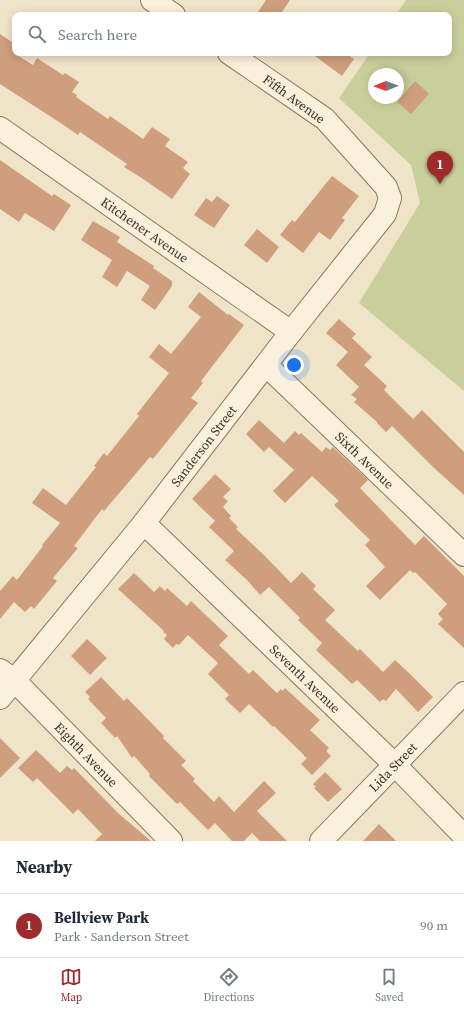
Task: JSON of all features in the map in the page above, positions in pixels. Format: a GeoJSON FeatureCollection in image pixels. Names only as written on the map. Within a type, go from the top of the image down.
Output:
{"type":"FeatureCollection","features":[{"type":"Feature","properties":{"kind":"street"},"geometry":{"type":"LineString","coordinates":[[152,0],[170,12]]}},
{"type":"Feature","properties":{"kind":"street","name":"Fifth Avenue"},"geometry":{"type":"LineString","coordinates":[[233,56],[325,119],[386,187]]}},
{"type":"Feature","properties":{"kind":"street","name":"Kitchener Avenue"},"geometry":{"type":"LineString","coordinates":[[0,128],[291,332]]}},
{"type":"Feature","properties":{"kind":"street","name":"Sanderson Street"},"geometry":{"type":"LineString","coordinates":[[0,698],[7,675],[144,523],[291,332],[385,214],[390,198],[386,187]]}},
{"type":"Feature","properties":{"kind":"street","name":"Sixth Avenue"},"geometry":{"type":"LineString","coordinates":[[266,365],[464,555]]}},
{"type":"Feature","properties":{"kind":"street","name":"Seventh Avenue"},"geometry":{"type":"LineString","coordinates":[[144,523],[394,764],[464,836]]}},
{"type":"Feature","properties":{"kind":"street","name":"Eighth Avenue"},"geometry":{"type":"LineString","coordinates":[[7,675],[171,841]]}},
{"type":"Feature","properties":{"kind":"street","name":"Lida Street"},"geometry":{"type":"LineString","coordinates":[[321,841],[464,693]]}},
{"type":"Feature","properties":{"kind":"green space"},"geometry":{"type":"Polygon","coordinates":[[[406,0],[464,0],[464,391],[359,303],[420,203],[411,165],[339,98],[368,56],[452,56],[452,12],[398,12],[406,0]]]}},
{"type":"Feature","properties":{"kind":"building"},"geometry":{"type":"Polygon","coordinates":[[[266,0],[290,0],[282,12],[258,12],[266,0]]]}},
{"type":"Feature","properties":{"kind":"building"},"geometry":{"type":"Polygon","coordinates":[[[0,34],[12,42],[12,56],[18,56],[33,65],[37,58],[63,75],[65,73],[79,82],[72,92],[77,95],[76,97],[108,119],[110,116],[143,139],[152,127],[170,139],[165,146],[188,162],[183,168],[190,174],[172,199],[124,167],[127,164],[80,132],[78,135],[0,84],[0,34]]]}},
{"type":"Feature","properties":{"kind":"building"},"geometry":{"type":"Polygon","coordinates":[[[315,56],[350,56],[354,59],[342,76],[315,56]]]}},
{"type":"Feature","properties":{"kind":"building"},"geometry":{"type":"Polygon","coordinates":[[[415,81],[429,94],[411,114],[399,104],[404,104],[404,94],[415,81]]]}},
{"type":"Feature","properties":{"kind":"building"},"geometry":{"type":"Polygon","coordinates":[[[0,160],[52,196],[54,194],[71,205],[54,231],[25,213],[19,222],[0,209],[0,160]]]}},
{"type":"Feature","properties":{"kind":"building"},"geometry":{"type":"Polygon","coordinates":[[[332,176],[359,196],[342,218],[345,220],[330,240],[319,232],[303,253],[280,235],[292,220],[295,222],[332,176]]]}},
{"type":"Feature","properties":{"kind":"building"},"geometry":{"type":"Polygon","coordinates":[[[217,196],[230,205],[214,228],[194,215],[206,198],[212,202],[217,196]]]}},
{"type":"Feature","properties":{"kind":"building"},"geometry":{"type":"Polygon","coordinates":[[[93,221],[120,237],[117,242],[154,266],[153,268],[172,281],[172,286],[155,310],[141,300],[150,286],[127,271],[117,287],[102,277],[112,260],[81,240],[93,221]]]}},
{"type":"Feature","properties":{"kind":"building"},"geometry":{"type":"Polygon","coordinates":[[[257,229],[279,247],[267,263],[244,245],[257,229]]]}},
{"type":"Feature","properties":{"kind":"building"},"geometry":{"type":"Polygon","coordinates":[[[199,292],[228,315],[229,314],[244,325],[201,381],[203,383],[191,398],[198,403],[153,459],[150,457],[104,511],[102,509],[74,546],[78,548],[53,578],[57,581],[34,609],[31,606],[25,612],[14,602],[0,619],[0,591],[13,576],[17,580],[60,523],[32,503],[43,488],[66,505],[96,467],[94,466],[104,453],[107,456],[139,416],[137,414],[169,373],[149,357],[159,344],[171,354],[201,317],[188,307],[199,292]]]}},
{"type":"Feature","properties":{"kind":"building"},"geometry":{"type":"Polygon","coordinates":[[[339,319],[356,334],[352,338],[372,357],[364,365],[387,386],[384,390],[413,419],[422,410],[464,452],[464,495],[433,467],[392,426],[386,432],[354,402],[357,399],[351,395],[359,387],[336,365],[348,352],[326,333],[339,319]]]}},
{"type":"Feature","properties":{"kind":"building"},"geometry":{"type":"Polygon","coordinates":[[[259,420],[284,443],[295,431],[299,435],[301,433],[322,452],[326,447],[330,450],[333,447],[368,480],[360,488],[415,545],[424,536],[464,576],[464,648],[438,624],[443,619],[438,614],[447,604],[415,572],[413,573],[410,570],[380,600],[366,586],[385,567],[365,545],[370,540],[334,505],[339,501],[312,476],[285,503],[273,491],[294,470],[269,447],[264,452],[246,434],[259,420]]]}},
{"type":"Feature","properties":{"kind":"building"},"geometry":{"type":"Polygon","coordinates":[[[215,474],[231,489],[223,497],[228,501],[223,507],[231,516],[229,518],[238,527],[236,529],[291,583],[302,572],[316,586],[313,589],[335,610],[325,620],[358,651],[360,649],[383,672],[395,660],[433,697],[418,712],[396,689],[386,701],[383,699],[380,702],[357,680],[352,684],[316,650],[322,643],[298,620],[300,618],[269,587],[260,595],[247,580],[225,560],[234,551],[209,527],[215,521],[192,499],[215,474]]]}},
{"type":"Feature","properties":{"kind":"building"},"geometry":{"type":"Polygon","coordinates":[[[134,573],[154,592],[160,586],[165,591],[167,588],[187,606],[191,601],[228,636],[219,645],[249,674],[253,670],[277,693],[281,689],[283,691],[285,688],[320,720],[310,730],[329,748],[326,751],[331,756],[312,775],[301,764],[307,758],[249,704],[240,713],[225,699],[229,695],[208,674],[218,663],[188,635],[179,645],[176,644],[173,648],[164,639],[167,635],[163,632],[164,631],[118,589],[134,573]]]}},
{"type":"Feature","properties":{"kind":"building"},"geometry":{"type":"Polygon","coordinates":[[[87,639],[107,658],[90,675],[71,656],[87,639]]]}},
{"type":"Feature","properties":{"kind":"building"},"geometry":{"type":"Polygon","coordinates":[[[101,677],[124,701],[127,698],[164,736],[163,738],[186,761],[181,765],[195,779],[193,781],[214,802],[219,796],[234,812],[264,781],[276,793],[257,811],[287,841],[260,841],[252,833],[244,841],[232,841],[215,823],[208,830],[180,802],[177,804],[149,776],[150,774],[134,756],[132,758],[117,736],[115,738],[101,723],[106,718],[88,699],[90,697],[85,692],[101,677]]]}},
{"type":"Feature","properties":{"kind":"building"},"geometry":{"type":"Polygon","coordinates":[[[0,738],[20,758],[0,778],[0,738]]]}},
{"type":"Feature","properties":{"kind":"building"},"geometry":{"type":"Polygon","coordinates":[[[36,750],[60,773],[67,766],[72,770],[74,768],[118,813],[151,841],[95,841],[102,834],[78,809],[73,814],[37,778],[33,782],[18,768],[36,750]]]}},
{"type":"Feature","properties":{"kind":"building"},"geometry":{"type":"Polygon","coordinates":[[[325,772],[342,789],[328,802],[314,788],[316,787],[313,784],[325,772]]]}},
{"type":"Feature","properties":{"kind":"building"},"geometry":{"type":"Polygon","coordinates":[[[379,824],[396,841],[363,841],[379,824]]]}},
{"type":"Feature","properties":{"kind":"place","name":"Bellview Park"},"geometry":{"type":"Point","coordinates":[440,184]}}]}
